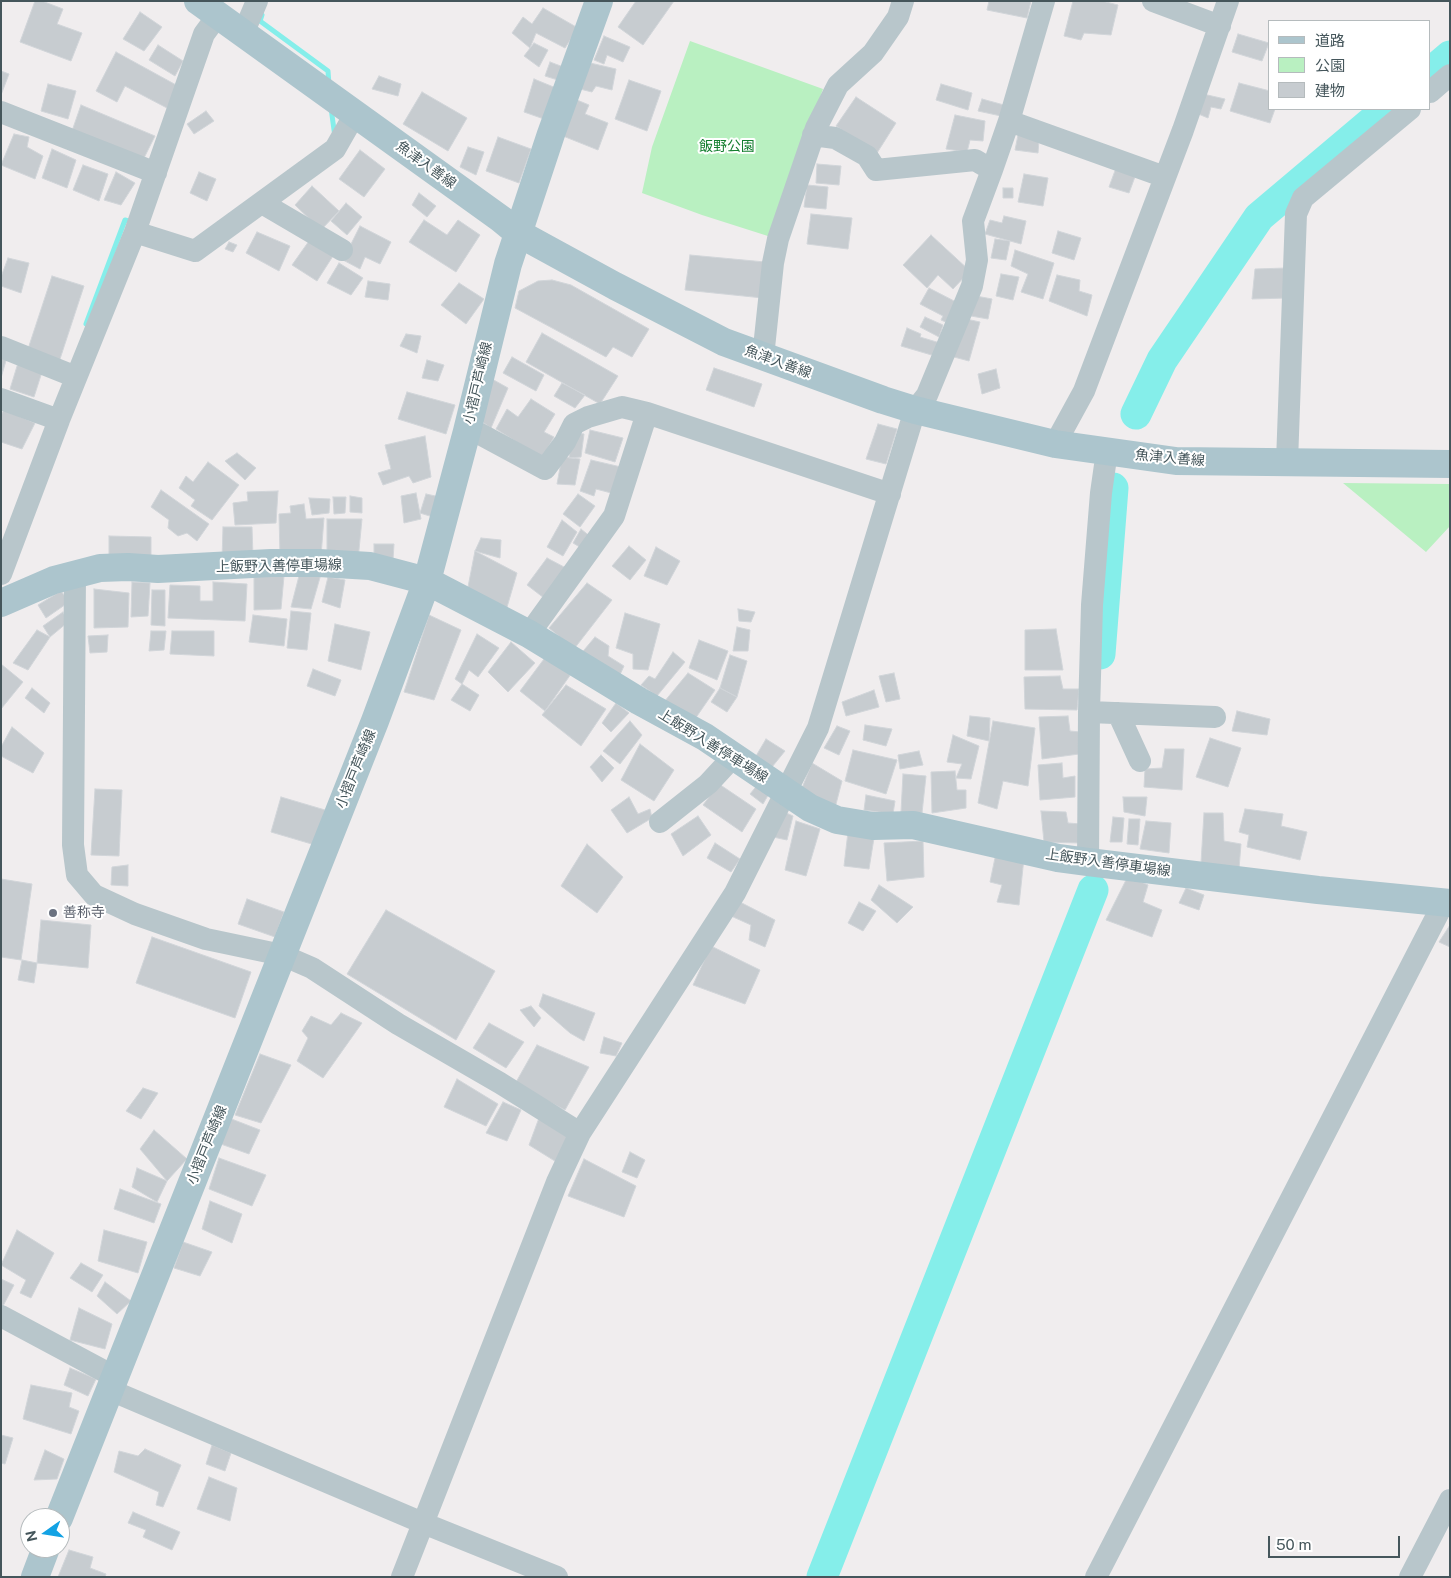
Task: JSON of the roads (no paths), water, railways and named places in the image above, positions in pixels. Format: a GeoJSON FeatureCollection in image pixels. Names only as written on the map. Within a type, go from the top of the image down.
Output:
{"type":"FeatureCollection","features":[{"type":"Feature","properties":{"kind":"main road","name":"小摺戸芦崎線"},"geometry":{"type":"LineString","coordinates":[[63,1508],[375,721],[427,581],[468,427],[491,326],[508,264],[551,134],[599,1]]}},
{"type":"Feature","properties":{"kind":"main road","name":"魚津入善線"},"geometry":{"type":"LineString","coordinates":[[208,8],[518,233],[724,342],[763,357],[915,410],[1055,444],[1176,461],[1450,464]]}},
{"type":"Feature","properties":{"kind":"main road","name":"上飯野入善停車場線"},"geometry":{"type":"LineString","coordinates":[[1,603],[54,580],[100,568],[158,569],[319,562],[370,566],[427,581],[529,634],[639,701],[705,738],[810,808],[837,820],[873,826],[914,825],[1051,856],[1088,862],[1318,890],[1447,902]]}},
{"type":"Feature","properties":{"kind":"main road"},"geometry":{"type":"LineString","coordinates":[[35,1577],[42,1558]]}},
{"type":"Feature","properties":{"kind":"street"},"geometry":{"type":"LineString","coordinates":[[243,34],[257,1]]}},
{"type":"Feature","properties":{"kind":"street"},"geometry":{"type":"LineString","coordinates":[[763,357],[773,263],[778,239],[813,135],[838,85],[873,53],[898,17],[903,1]]}},
{"type":"Feature","properties":{"kind":"street"},"geometry":{"type":"LineString","coordinates":[[402,1577],[557,1182],[580,1134],[734,893],[818,728],[915,410],[926,395],[972,286],[978,260],[973,220],[1008,121],[1044,1]]}},
{"type":"Feature","properties":{"kind":"street"},"geometry":{"type":"LineString","coordinates":[[1153,1],[1220,26]]}},
{"type":"Feature","properties":{"kind":"street"},"geometry":{"type":"LineString","coordinates":[[1055,444],[1084,391],[1165,177],[1228,1]]}},
{"type":"Feature","properties":{"kind":"street"},"geometry":{"type":"LineString","coordinates":[[1,574],[59,420],[135,232],[204,34],[208,8]]}},
{"type":"Feature","properties":{"kind":"street"},"geometry":{"type":"LineString","coordinates":[[1431,91],[1450,75]]}},
{"type":"Feature","properties":{"kind":"street"},"geometry":{"type":"LineString","coordinates":[[1287,462],[1296,214],[1303,198],[1409,110]]}},
{"type":"Feature","properties":{"kind":"street"},"geometry":{"type":"LineString","coordinates":[[1,112],[156,173]]}},
{"type":"Feature","properties":{"kind":"street"},"geometry":{"type":"LineString","coordinates":[[135,232],[195,251],[336,149],[355,114]]}},
{"type":"Feature","properties":{"kind":"street"},"geometry":{"type":"LineString","coordinates":[[1008,121],[1165,177]]}},
{"type":"Feature","properties":{"kind":"street"},"geometry":{"type":"LineString","coordinates":[[813,135],[835,138],[867,156],[876,170],[975,160],[992,170]]}},
{"type":"Feature","properties":{"kind":"street"},"geometry":{"type":"LineString","coordinates":[[262,203],[342,250]]}},
{"type":"Feature","properties":{"kind":"street"},"geometry":{"type":"LineString","coordinates":[[1,348],[76,377]]}},
{"type":"Feature","properties":{"kind":"street"},"geometry":{"type":"LineString","coordinates":[[1,399],[59,420]]}},
{"type":"Feature","properties":{"kind":"street"},"geometry":{"type":"LineString","coordinates":[[468,427],[545,469],[565,442],[574,424],[588,417],[622,407],[647,413],[890,494]]}},
{"type":"Feature","properties":{"kind":"street"},"geometry":{"type":"LineString","coordinates":[[529,634],[614,516],[647,413]]}},
{"type":"Feature","properties":{"kind":"street"},"geometry":{"type":"LineString","coordinates":[[1088,862],[1088,712],[1094,586],[1101,492],[1107,451]]}},
{"type":"Feature","properties":{"kind":"street"},"geometry":{"type":"LineString","coordinates":[[75,575],[73,846],[77,875],[94,895],[135,914],[206,939],[282,955],[312,968],[398,1024],[500,1083],[580,1134]]}},
{"type":"Feature","properties":{"kind":"street"},"geometry":{"type":"LineString","coordinates":[[1088,712],[1215,717]]}},
{"type":"Feature","properties":{"kind":"street"},"geometry":{"type":"LineString","coordinates":[[1118,713],[1140,761]]}},
{"type":"Feature","properties":{"kind":"street"},"geometry":{"type":"LineString","coordinates":[[660,822],[708,784],[733,757]]}},
{"type":"Feature","properties":{"kind":"street"},"geometry":{"type":"LineString","coordinates":[[1096,1577],[1447,902]]}},
{"type":"Feature","properties":{"kind":"street"},"geometry":{"type":"LineString","coordinates":[[1,1316],[113,1384],[423,1523],[557,1577]]}},
{"type":"Feature","properties":{"kind":"street"},"geometry":{"type":"LineString","coordinates":[[1410,1577],[1450,1500]]}},
{"type":"Feature","properties":{"kind":"waterway"},"geometry":{"type":"LineString","coordinates":[[262,15],[260,21],[328,71],[329,85]]}},
{"type":"Feature","properties":{"kind":"waterway"},"geometry":{"type":"LineString","coordinates":[[1431,72],[1450,56]]}},
{"type":"Feature","properties":{"kind":"waterway"},"geometry":{"type":"LineString","coordinates":[[331,108],[335,137]]}},
{"type":"Feature","properties":{"kind":"waterway"},"geometry":{"type":"LineString","coordinates":[[1136,414],[1162,360],[1259,217],[1386,110]]}},
{"type":"Feature","properties":{"kind":"waterway"},"geometry":{"type":"LineString","coordinates":[[86,324],[125,220],[132,222]]}},
{"type":"Feature","properties":{"kind":"waterway"},"geometry":{"type":"LineString","coordinates":[[1100,654],[1113,488]]}},
{"type":"Feature","properties":{"kind":"waterway"},"geometry":{"type":"LineString","coordinates":[[822,1577],[1093,890]]}},
{"type":"Feature","properties":{"kind":"place","name":"善称寺"},"geometry":{"type":"Point","coordinates":[53,913]}},
{"type":"Feature","properties":{"kind":"park label","name":"飯野公園"},"geometry":{"type":"Point","coordinates":[727,147]}}]}
